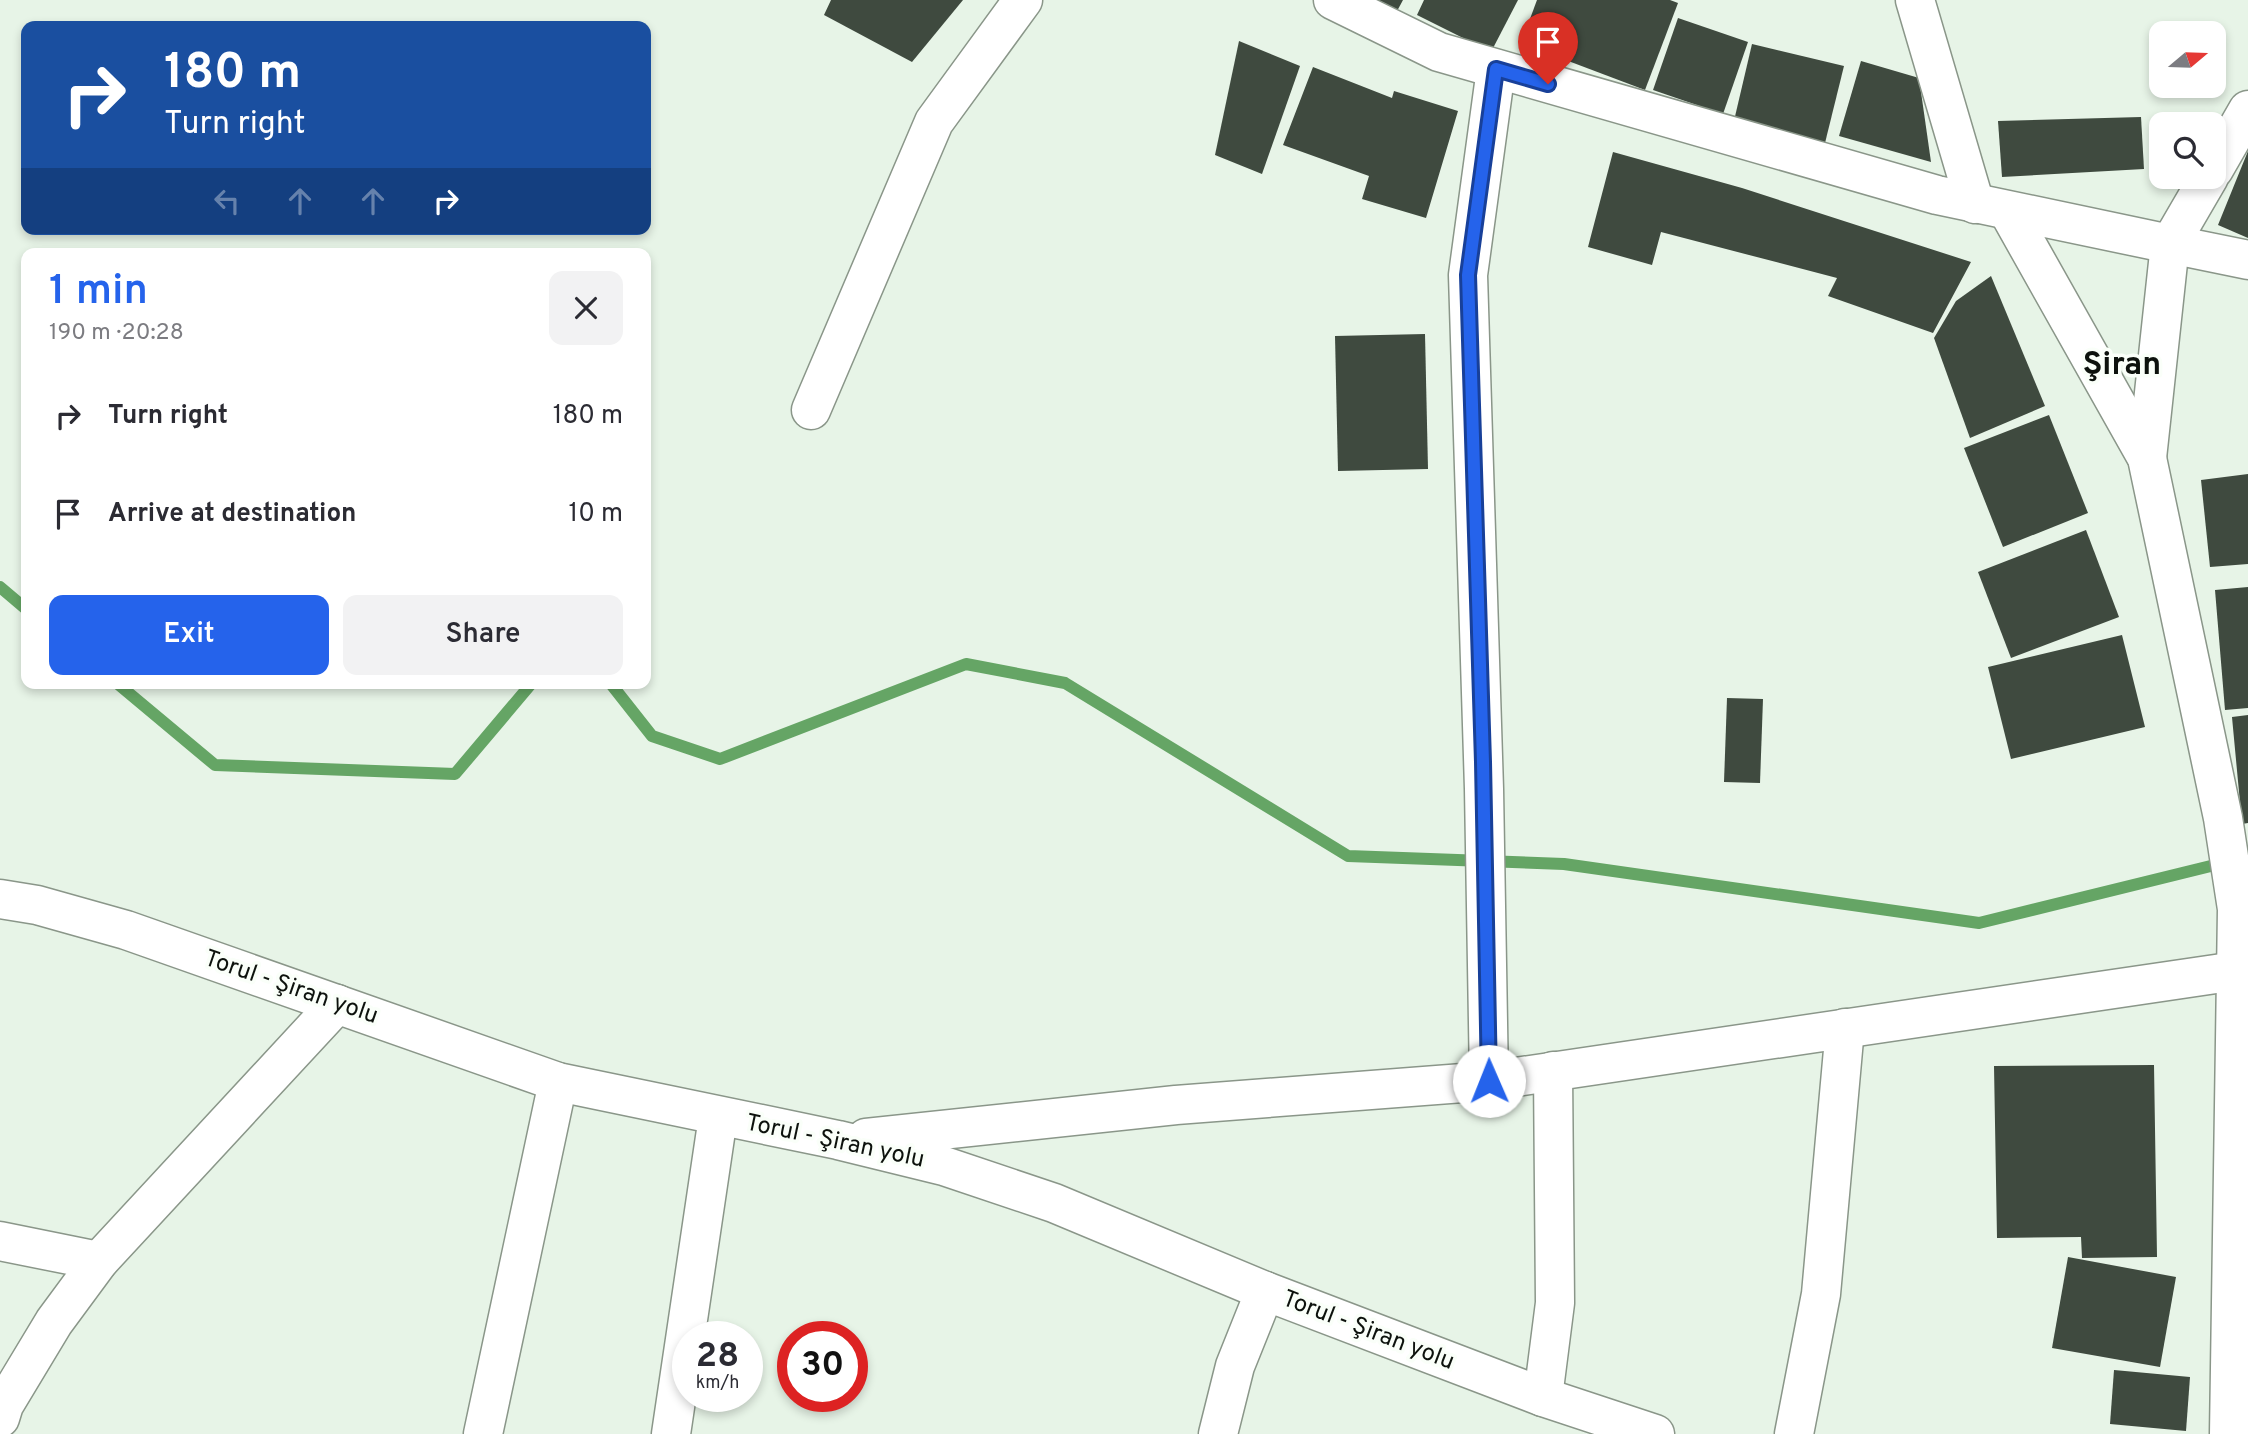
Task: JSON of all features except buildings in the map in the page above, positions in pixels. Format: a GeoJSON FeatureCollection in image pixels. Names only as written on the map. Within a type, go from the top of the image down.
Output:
{"type":"FeatureCollection","features":[{"type":"Feature","properties":{"kind":"street"},"geometry":{"type":"LineString","coordinates":[[811,410],[934,122],[1023,0]]}},
{"type":"Feature","properties":{"kind":"street"},"geometry":{"type":"LineString","coordinates":[[1334,0],[1439,52],[1937,195],[2248,260]]}},
{"type":"Feature","properties":{"kind":"street"},"geometry":{"type":"LineString","coordinates":[[1915,0],[1992,207],[2147,458]]}},
{"type":"Feature","properties":{"kind":"street"},"geometry":{"type":"LineString","coordinates":[[1489,1081],[1484,789],[1468,275],[1496,69]]}},
{"type":"Feature","properties":{"kind":"street"},"geometry":{"type":"LineString","coordinates":[[2226,148],[2248,110]]}},
{"type":"Feature","properties":{"kind":"street"},"geometry":{"type":"LineString","coordinates":[[2202,189],[2170,244],[2147,458],[2222,818],[2237,909],[2242,970],[2230,1434]]}},
{"type":"Feature","properties":{"kind":"street","name":"Torul - Şiran yolu"},"geometry":{"type":"LineString","coordinates":[[0,900],[37,905],[126,930],[558,1082],[838,1140],[944,1166],[1054,1203],[1265,1291],[1543,1397],[1655,1434]]}},
{"type":"Feature","properties":{"kind":"street"},"geometry":{"type":"LineString","coordinates":[[838,1140],[1176,1105],[1489,1081],[2242,970]]}},
{"type":"Feature","properties":{"kind":"street"},"geometry":{"type":"LineString","coordinates":[[0,1418],[4,1405],[54,1322],[99,1261],[337,1004]]}},
{"type":"Feature","properties":{"kind":"street"},"geometry":{"type":"LineString","coordinates":[[1794,1434],[1821,1294],[1845,1028]]}},
{"type":"Feature","properties":{"kind":"street"},"geometry":{"type":"LineString","coordinates":[[1543,1397],[1555,1303],[1553,1071]]}},
{"type":"Feature","properties":{"kind":"street"},"geometry":{"type":"LineString","coordinates":[[483,1434],[558,1082]]}},
{"type":"Feature","properties":{"kind":"street"},"geometry":{"type":"LineString","coordinates":[[671,1434],[718,1117]]}},
{"type":"Feature","properties":{"kind":"street"},"geometry":{"type":"LineString","coordinates":[[0,1241],[99,1261]]}},
{"type":"Feature","properties":{"kind":"street"},"geometry":{"type":"LineString","coordinates":[[1218,1434],[1236,1366],[1265,1291]]}},
{"type":"Feature","properties":{"kind":"waterway"},"geometry":{"type":"LineString","coordinates":[[0,587],[21,605]]}},
{"type":"Feature","properties":{"kind":"waterway"},"geometry":{"type":"LineString","coordinates":[[615,689],[652,736],[720,759],[966,664],[1065,683],[1348,856],[1564,864],[1979,923],[2227,862]]}},
{"type":"Feature","properties":{"kind":"waterway"},"geometry":{"type":"LineString","coordinates":[[124,689],[215,765],[455,774],[527,689]]}},
{"type":"Feature","properties":{"kind":"district","name":"Şiran"},"geometry":{"type":"Point","coordinates":[2122,366]}},
{"type":"Feature","properties":{"kind":"route"},"geometry":{"type":"LineString","coordinates":[[1489,1081],[1483,762],[1468,275],[1496,69],[1548,84]]}}]}
